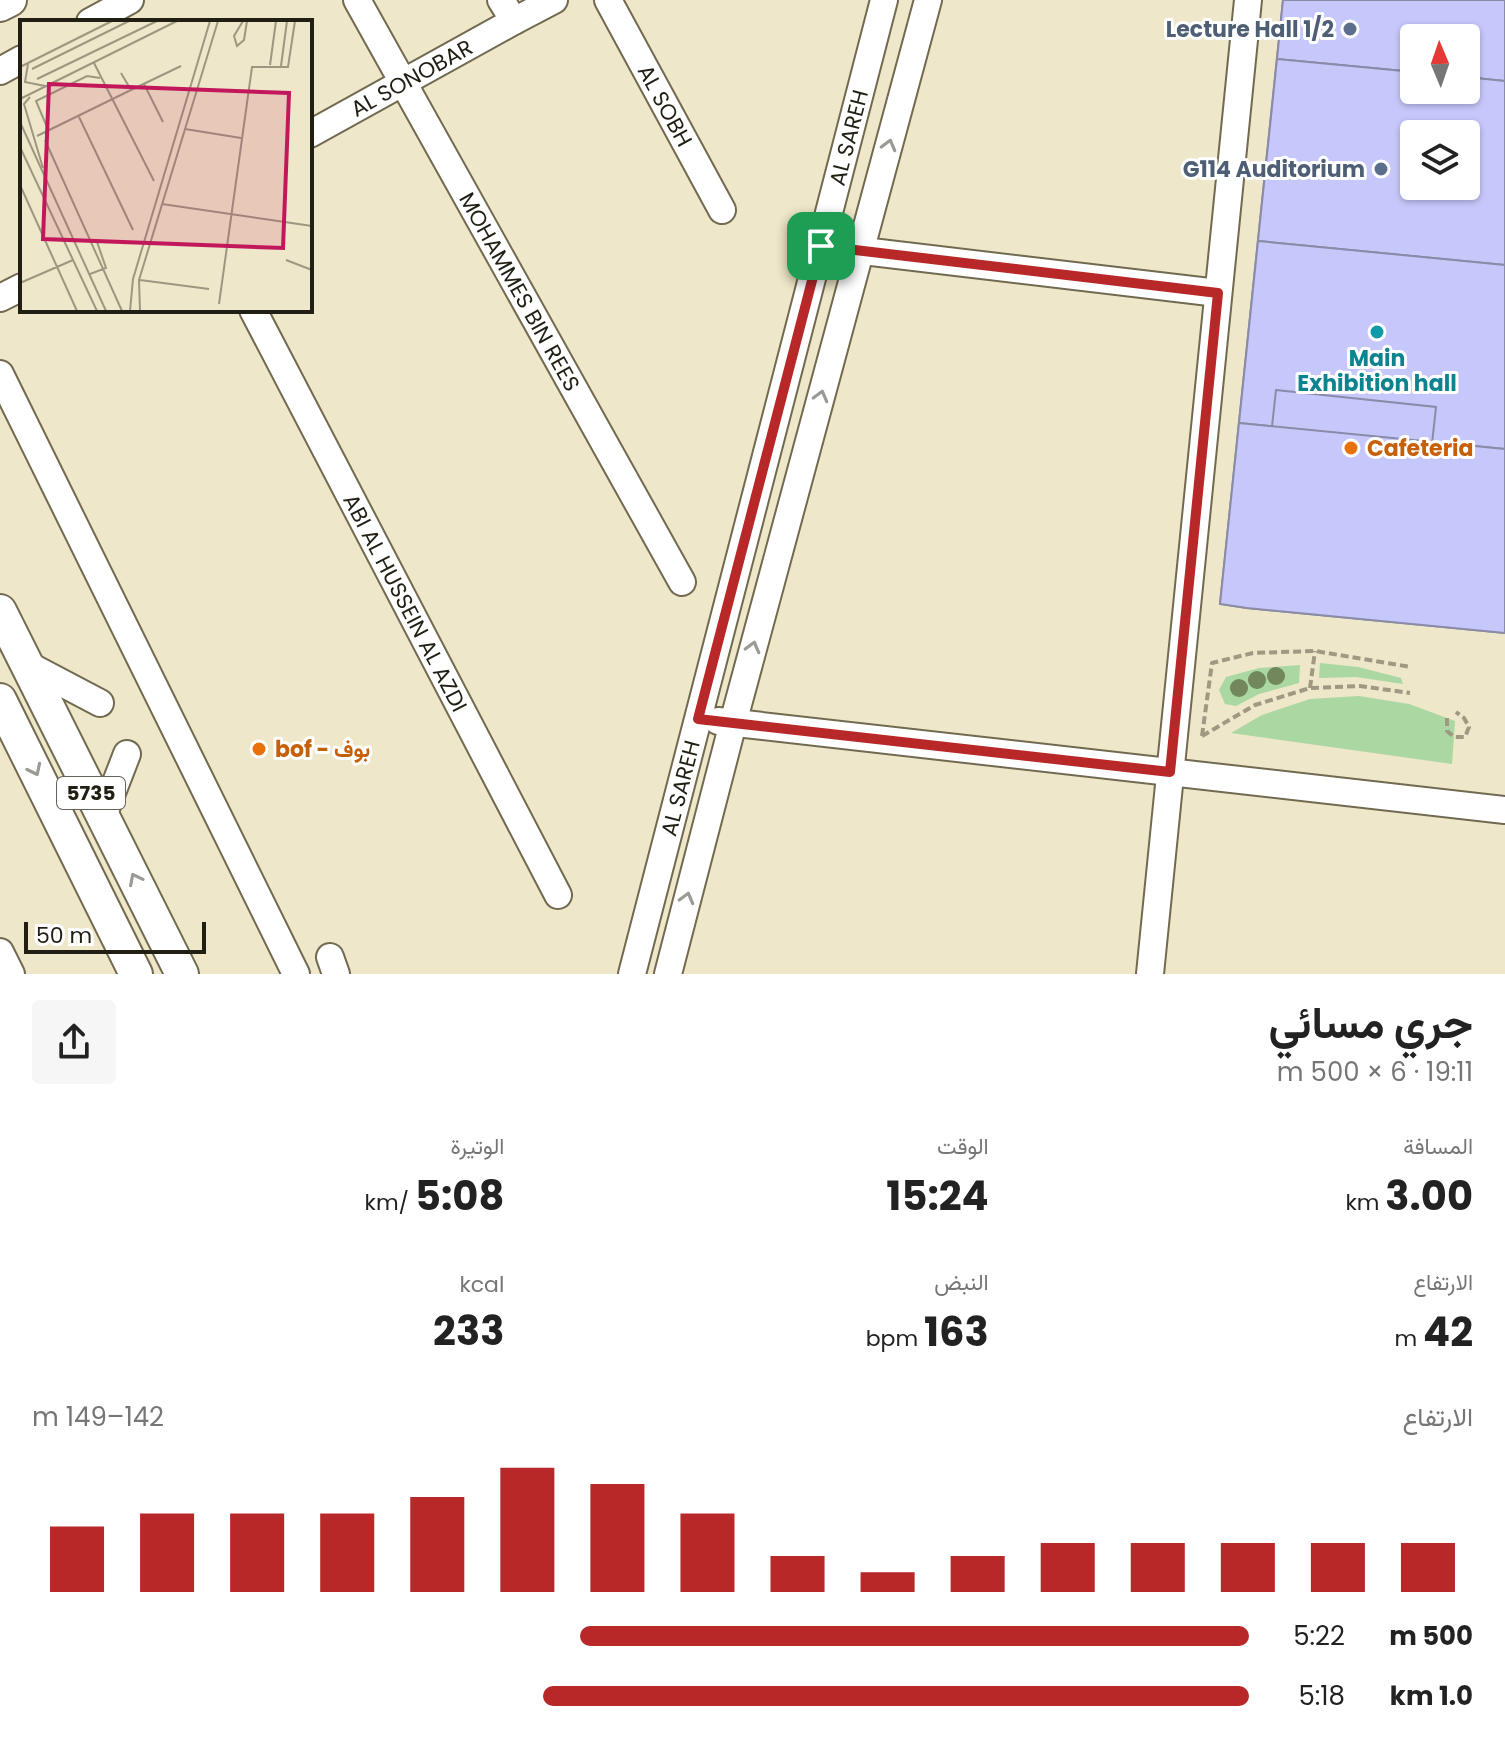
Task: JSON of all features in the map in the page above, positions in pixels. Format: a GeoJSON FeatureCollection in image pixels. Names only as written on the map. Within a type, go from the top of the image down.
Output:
{"type":"FeatureCollection","features":[{"type":"Feature","properties":{"kind":"main road"},"geometry":{"type":"LineString","coordinates":[[0,5],[10,0]]}},
{"type":"Feature","properties":{"kind":"main road","name":"5735"},"geometry":{"type":"LineString","coordinates":[[0,611],[182,974]]}},
{"type":"Feature","properties":{"kind":"main road","name":"5735"},"geometry":{"type":"LineString","coordinates":[[0,700],[136,974]]}},
{"type":"Feature","properties":{"kind":"street"},"geometry":{"type":"LineString","coordinates":[[94,20],[130,0]]}},
{"type":"Feature","properties":{"kind":"street","name":"MOHAMMES BIN REES"},"geometry":{"type":"LineString","coordinates":[[357,0],[682,582]]}},
{"type":"Feature","properties":{"kind":"street","name":"AL SONOBAR"},"geometry":{"type":"LineString","coordinates":[[312,133],[402,82],[508,11],[554,0]]}},
{"type":"Feature","properties":{"kind":"street","name":"AL SOBH"},"geometry":{"type":"LineString","coordinates":[[608,0],[722,210]]}},
{"type":"Feature","properties":{"kind":"street","name":"AL SAREH"},"geometry":{"type":"LineString","coordinates":[[632,974],[884,0]]}},
{"type":"Feature","properties":{"kind":"street"},"geometry":{"type":"LineString","coordinates":[[668,974],[928,0]]}},
{"type":"Feature","properties":{"kind":"street"},"geometry":{"type":"LineString","coordinates":[[1150,974],[1248,0]]}},
{"type":"Feature","properties":{"kind":"street"},"geometry":{"type":"LineString","coordinates":[[0,71],[20,60]]}},
{"type":"Feature","properties":{"kind":"street"},"geometry":{"type":"LineString","coordinates":[[821,246],[1218,293]]}},
{"type":"Feature","properties":{"kind":"street"},"geometry":{"type":"LineString","coordinates":[[0,298],[20,288]]}},
{"type":"Feature","properties":{"kind":"street","name":"ABI AL HUSSEIN AL AZDI"},"geometry":{"type":"LineString","coordinates":[[254,312],[558,895]]}},
{"type":"Feature","properties":{"kind":"street"},"geometry":{"type":"LineString","coordinates":[[0,374],[296,974]]}},
{"type":"Feature","properties":{"kind":"street"},"geometry":{"type":"LineString","coordinates":[[26,664],[100,703]]}},
{"type":"Feature","properties":{"kind":"street"},"geometry":{"type":"LineString","coordinates":[[698,719],[1505,810]]}},
{"type":"Feature","properties":{"kind":"street"},"geometry":{"type":"LineString","coordinates":[[103,816],[127,754]]}},
{"type":"Feature","properties":{"kind":"street"},"geometry":{"type":"LineString","coordinates":[[0,952],[11,974]]}},
{"type":"Feature","properties":{"kind":"path"},"geometry":{"type":"LineString","coordinates":[[1310,688],[1315,651]]}},
{"type":"Feature","properties":{"kind":"path"},"geometry":{"type":"LineString","coordinates":[[1410,693],[1360,686],[1310,688],[1255,705],[1202,736],[1212,663],[1253,653],[1315,651],[1411,667]]}},
{"type":"Feature","properties":{"kind":"path"},"geometry":{"type":"LineString","coordinates":[[1447,718],[1447,731],[1454,737],[1465,737],[1469,727],[1456,712]]}},
{"type":"Feature","properties":{"kind":"green space"},"geometry":{"type":"Polygon","coordinates":[[[1320,663],[1358,667],[1401,678],[1403,684],[1356,677],[1319,678],[1320,663]]]}},
{"type":"Feature","properties":{"kind":"green space"},"geometry":{"type":"Polygon","coordinates":[[[1300,665],[1299,683],[1259,694],[1236,706],[1225,704],[1219,690],[1226,677],[1259,668],[1300,665]]]}},
{"type":"Feature","properties":{"kind":"green space"},"geometry":{"type":"Polygon","coordinates":[[[1359,696],[1409,704],[1455,721],[1452,764],[1231,733],[1262,715],[1310,699],[1359,696]]]}},
{"type":"Feature","properties":{"kind":"building","name":"Main Exhibition hall"},"geometry":{"type":"Polygon","coordinates":[[[1283,0],[1505,0],[1505,633],[1220,604],[1283,0]]]}},
{"type":"Feature","properties":{"kind":"building"},"geometry":{"type":"Polygon","coordinates":[[[1283,0],[1505,0],[1505,81],[1480,78],[1480,24],[1400,24],[1400,71],[1277,59],[1283,0]]]}},
{"type":"Feature","properties":{"kind":"building"},"geometry":{"type":"Polygon","coordinates":[[[1277,59],[1400,71],[1400,104],[1480,104],[1480,78],[1505,81],[1505,265],[1258,241],[1277,59]]]}},
{"type":"Feature","properties":{"kind":"building"},"geometry":{"type":"Polygon","coordinates":[[[1258,241],[1505,265],[1505,449],[1239,423],[1258,241]]]}},
{"type":"Feature","properties":{"kind":"building","name":"Cafeteria"},"geometry":{"type":"Polygon","coordinates":[[[1276,390],[1436,407],[1420,554],[1260,536],[1276,390]]]}},
{"type":"Feature","properties":{"kind":"building"},"geometry":{"type":"Polygon","coordinates":[[[1239,423],[1505,449],[1505,633],[1220,604],[1239,423]]]}},
{"type":"Feature","properties":{"kind":"place","name":"Lecture Hall 1/2"},"geometry":{"type":"Point","coordinates":[1350,29]}},
{"type":"Feature","properties":{"kind":"place","name":"G114 Auditorium"},"geometry":{"type":"Point","coordinates":[1381,169]}},
{"type":"Feature","properties":{"kind":"place","name":"Main Exhibition hall"},"geometry":{"type":"Point","coordinates":[1377,332]}},
{"type":"Feature","properties":{"kind":"place","name":"Cafeteria"},"geometry":{"type":"Point","coordinates":[1351,448]}},
{"type":"Feature","properties":{"kind":"place","name":"bof - بوف"},"geometry":{"type":"Point","coordinates":[259,749]}},
{"type":"Feature","properties":{"kind":"route"},"geometry":{"type":"LineString","coordinates":[[821,246],[1218,293],[1170,772],[698,719],[821,246]]}}]}
